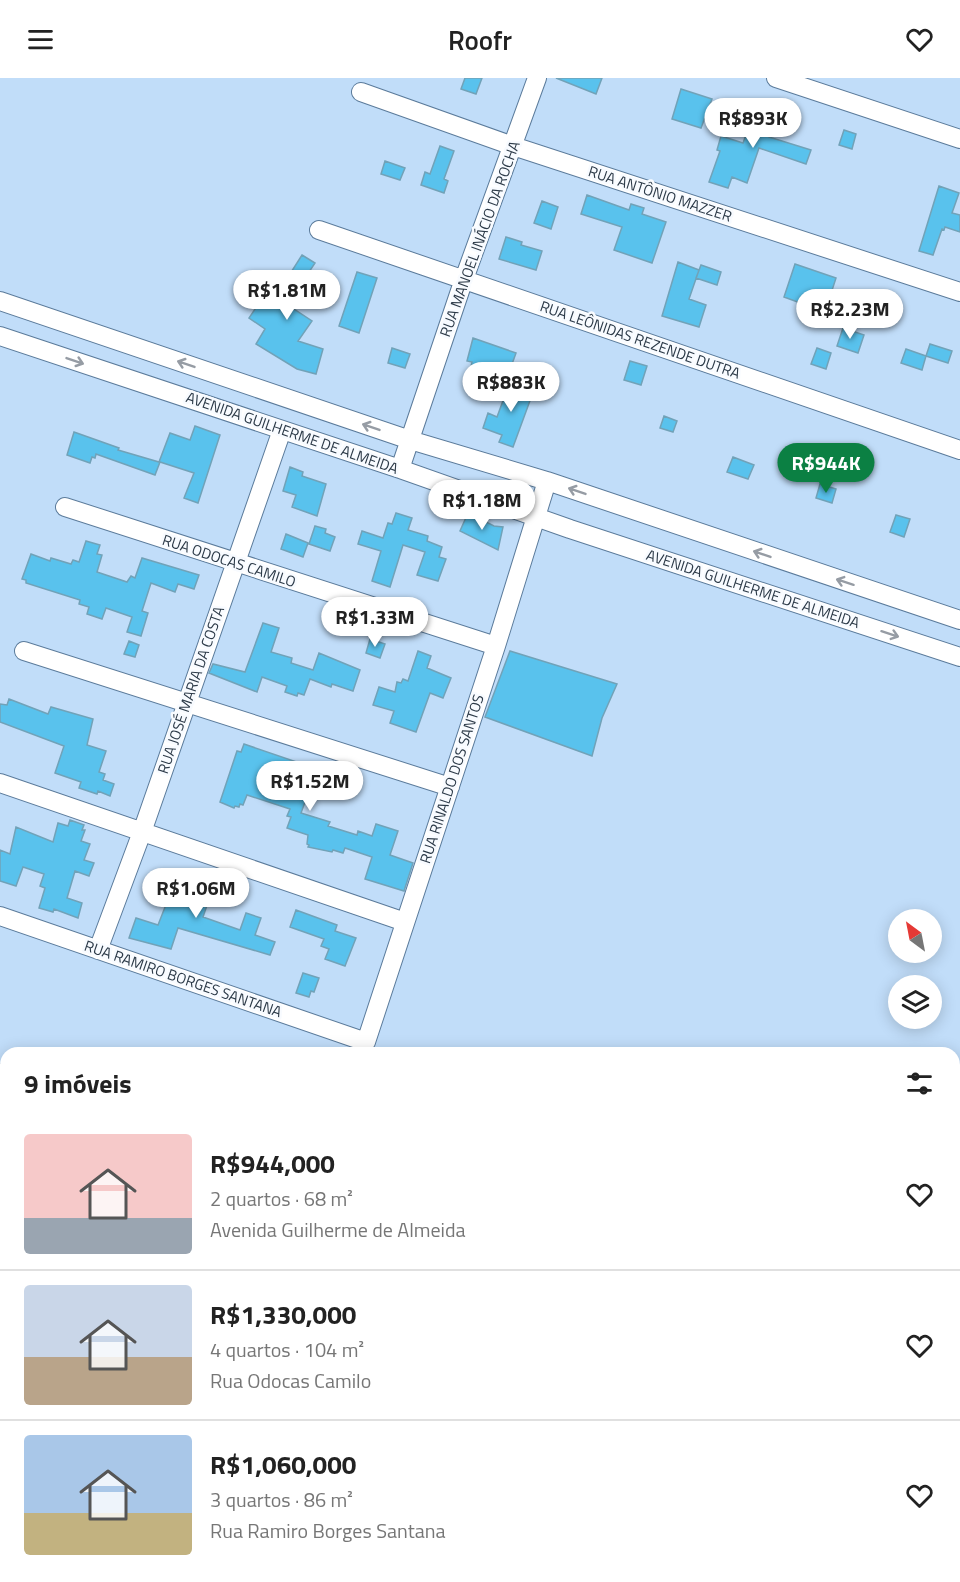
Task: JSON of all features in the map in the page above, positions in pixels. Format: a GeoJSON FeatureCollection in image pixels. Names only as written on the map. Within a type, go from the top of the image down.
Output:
{"type":"FeatureCollection","features":[{"type":"Feature","properties":{"kind":"street","name":"RUA MANOEL INÁCIO DA ROCHA"},"geometry":{"type":"LineString","coordinates":[[400,470],[464,279],[537,78]]}},
{"type":"Feature","properties":{"kind":"street"},"geometry":{"type":"LineString","coordinates":[[776,78],[960,139]]}},
{"type":"Feature","properties":{"kind":"street","name":"RUA ANTÔNIO MAZZER"},"geometry":{"type":"LineString","coordinates":[[361,92],[513,146],[960,292]]}},
{"type":"Feature","properties":{"kind":"street","name":"RUA LEÔNIDAS REZENDE DUTRA"},"geometry":{"type":"LineString","coordinates":[[319,230],[960,450]]}},
{"type":"Feature","properties":{"kind":"street","name":"AVENIDA GUILHERME DE ALMEIDA"},"geometry":{"type":"LineString","coordinates":[[0,301],[410,440],[547,481],[960,620]]}},
{"type":"Feature","properties":{"kind":"street"},"geometry":{"type":"LineString","coordinates":[[45,351],[55,320]]}},
{"type":"Feature","properties":{"kind":"street","name":"AVENIDA GUILHERME DE ALMEIDA"},"geometry":{"type":"LineString","coordinates":[[0,336],[960,657]]}},
{"type":"Feature","properties":{"kind":"street","name":"RUA JOSÉ MARIA DA COSTA"},"geometry":{"type":"LineString","coordinates":[[98,950],[142,832],[282,430]]}},
{"type":"Feature","properties":{"kind":"street","name":"RUA RINALDO DOS SANTOS"},"geometry":{"type":"LineString","coordinates":[[366,1042],[496,646],[547,481]]}},
{"type":"Feature","properties":{"kind":"street","name":"RUA ODOCAS CAMILO"},"geometry":{"type":"LineString","coordinates":[[65,507],[496,646]]}},
{"type":"Feature","properties":{"kind":"street"},"geometry":{"type":"LineString","coordinates":[[24,651],[450,787]]}},
{"type":"Feature","properties":{"kind":"street"},"geometry":{"type":"LineString","coordinates":[[0,783],[405,922]]}},
{"type":"Feature","properties":{"kind":"street","name":"RUA RAMIRO BORGES SANTANA"},"geometry":{"type":"LineString","coordinates":[[0,916],[366,1042]]}},
{"type":"Feature","properties":{"kind":"building"},"geometry":{"type":"Polygon","coordinates":[[[465,78],[482,78],[476,94],[461,89],[465,78]]]}},
{"type":"Feature","properties":{"kind":"building"},"geometry":{"type":"Polygon","coordinates":[[[556,78],[602,78],[596,94],[556,78]]]}},
{"type":"Feature","properties":{"kind":"building"},"geometry":{"type":"Polygon","coordinates":[[[681,89],[712,99],[701,128],[672,119],[681,89]]]}},
{"type":"Feature","properties":{"kind":"building"},"geometry":{"type":"Polygon","coordinates":[[[761,101],[779,107],[769,137],[811,150],[806,164],[759,148],[747,183],[732,177],[728,188],[709,182],[720,151],[717,150],[721,136],[743,143],[748,129],[751,130],[761,101]]]}},
{"type":"Feature","properties":{"kind":"building"},"geometry":{"type":"Polygon","coordinates":[[[844,130],[856,134],[852,149],[839,145],[844,130]]]}},
{"type":"Feature","properties":{"kind":"building"},"geometry":{"type":"Polygon","coordinates":[[[440,146],[454,151],[444,179],[448,181],[444,193],[421,185],[425,172],[430,174],[440,146]]]}},
{"type":"Feature","properties":{"kind":"building"},"geometry":{"type":"Polygon","coordinates":[[[385,161],[405,168],[400,180],[381,174],[385,161]]]}},
{"type":"Feature","properties":{"kind":"building"},"geometry":{"type":"Polygon","coordinates":[[[939,186],[959,193],[952,213],[960,215],[960,232],[945,227],[944,230],[942,229],[933,255],[919,251],[939,186]]]}},
{"type":"Feature","properties":{"kind":"building"},"geometry":{"type":"Polygon","coordinates":[[[587,195],[629,210],[631,204],[644,208],[642,214],[666,222],[652,263],[614,250],[622,227],[581,214],[587,195]]]}},
{"type":"Feature","properties":{"kind":"building"},"geometry":{"type":"Polygon","coordinates":[[[542,201],[558,207],[551,229],[534,223],[542,201]]]}},
{"type":"Feature","properties":{"kind":"building"},"geometry":{"type":"Polygon","coordinates":[[[506,237],[522,242],[521,245],[542,251],[536,270],[499,259],[506,237]]]}},
{"type":"Feature","properties":{"kind":"building"},"geometry":{"type":"Polygon","coordinates":[[[302,255],[315,263],[305,278],[309,281],[291,307],[312,321],[298,341],[323,349],[316,374],[297,369],[256,344],[265,329],[249,318],[274,281],[278,283],[286,272],[290,274],[302,255]]]}},
{"type":"Feature","properties":{"kind":"building"},"geometry":{"type":"Polygon","coordinates":[[[678,262],[699,270],[689,299],[706,305],[699,327],[662,316],[678,262]]]}},
{"type":"Feature","properties":{"kind":"building"},"geometry":{"type":"Polygon","coordinates":[[[795,264],[836,278],[825,312],[784,297],[795,264]]]}},
{"type":"Feature","properties":{"kind":"building"},"geometry":{"type":"Polygon","coordinates":[[[701,265],[721,272],[717,285],[696,278],[701,265]]]}},
{"type":"Feature","properties":{"kind":"building"},"geometry":{"type":"Polygon","coordinates":[[[357,272],[377,278],[359,333],[339,326],[357,272]]]}},
{"type":"Feature","properties":{"kind":"building"},"geometry":{"type":"Polygon","coordinates":[[[843,328],[864,335],[858,353],[837,346],[843,328]]]}},
{"type":"Feature","properties":{"kind":"building"},"geometry":{"type":"Polygon","coordinates":[[[473,338],[516,353],[507,378],[471,366],[472,362],[467,361],[473,338]]]}},
{"type":"Feature","properties":{"kind":"building"},"geometry":{"type":"Polygon","coordinates":[[[930,344],[952,351],[948,363],[926,356],[930,344]]]}},
{"type":"Feature","properties":{"kind":"building"},"geometry":{"type":"Polygon","coordinates":[[[392,348],[410,354],[405,368],[388,363],[392,348]]]}},
{"type":"Feature","properties":{"kind":"building"},"geometry":{"type":"Polygon","coordinates":[[[817,348],[831,353],[826,369],[811,364],[817,348]]]}},
{"type":"Feature","properties":{"kind":"building"},"geometry":{"type":"Polygon","coordinates":[[[906,349],[926,356],[922,370],[901,363],[906,349]]]}},
{"type":"Feature","properties":{"kind":"building"},"geometry":{"type":"Polygon","coordinates":[[[630,361],[647,366],[641,385],[624,380],[630,361]]]}},
{"type":"Feature","properties":{"kind":"building"},"geometry":{"type":"Polygon","coordinates":[[[511,379],[535,387],[513,447],[499,442],[502,435],[483,428],[488,413],[497,417],[511,379]]]}},
{"type":"Feature","properties":{"kind":"building"},"geometry":{"type":"Polygon","coordinates":[[[664,416],[677,421],[673,432],[660,428],[664,416]]]}},
{"type":"Feature","properties":{"kind":"building"},"geometry":{"type":"Polygon","coordinates":[[[195,426],[220,435],[198,503],[184,498],[194,473],[160,462],[155,475],[96,454],[90,463],[67,455],[74,432],[119,448],[118,450],[159,462],[170,433],[190,440],[195,426]]]}},
{"type":"Feature","properties":{"kind":"building"},"geometry":{"type":"Polygon","coordinates":[[[733,457],[754,465],[748,479],[727,472],[733,457]]]}},
{"type":"Feature","properties":{"kind":"building"},"geometry":{"type":"Polygon","coordinates":[[[290,467],[303,472],[302,476],[326,484],[317,516],[292,507],[296,495],[283,491],[290,467]]]}},
{"type":"Feature","properties":{"kind":"building"},"geometry":{"type":"Polygon","coordinates":[[[820,484],[836,489],[832,503],[816,498],[820,484]]]}},
{"type":"Feature","properties":{"kind":"building"},"geometry":{"type":"Polygon","coordinates":[[[396,513],[412,518],[408,530],[428,536],[427,541],[442,547],[439,557],[446,559],[438,581],[417,575],[425,552],[403,545],[390,587],[372,581],[381,551],[358,544],[362,531],[383,538],[388,523],[392,524],[396,513]]]}},
{"type":"Feature","properties":{"kind":"building"},"geometry":{"type":"Polygon","coordinates":[[[468,513],[494,526],[503,527],[498,550],[460,531],[468,513]]]}},
{"type":"Feature","properties":{"kind":"building"},"geometry":{"type":"Polygon","coordinates":[[[896,515],[910,519],[904,537],[890,532],[896,515]]]}},
{"type":"Feature","properties":{"kind":"building"},"geometry":{"type":"Polygon","coordinates":[[[315,526],[326,529],[325,533],[335,537],[330,551],[309,544],[315,526]]]}},
{"type":"Feature","properties":{"kind":"building"},"geometry":{"type":"Polygon","coordinates":[[[286,534],[308,543],[303,557],[281,549],[286,534]]]}},
{"type":"Feature","properties":{"kind":"building"},"geometry":{"type":"Polygon","coordinates":[[[86,541],[100,545],[97,554],[102,555],[97,572],[127,582],[131,576],[135,578],[142,558],[199,575],[194,589],[178,584],[175,592],[151,583],[142,611],[148,613],[141,636],[127,632],[132,617],[106,608],[102,619],[87,614],[89,607],[79,604],[80,600],[26,583],[26,580],[22,579],[31,554],[50,561],[51,558],[71,564],[73,560],[79,562],[86,541]]]}},
{"type":"Feature","properties":{"kind":"building"},"geometry":{"type":"Polygon","coordinates":[[[263,623],[279,628],[271,652],[292,658],[291,663],[313,670],[319,653],[360,670],[353,691],[332,684],[331,687],[310,679],[304,695],[298,693],[297,696],[285,692],[287,686],[262,677],[257,692],[209,673],[213,664],[245,672],[263,623]]]}},
{"type":"Feature","properties":{"kind":"building"},"geometry":{"type":"Polygon","coordinates":[[[370,639],[385,644],[380,658],[366,653],[370,639]]]}},
{"type":"Feature","properties":{"kind":"building"},"geometry":{"type":"Polygon","coordinates":[[[129,641],[139,645],[135,657],[124,654],[129,641]]]}},
{"type":"Feature","properties":{"kind":"building"},"geometry":{"type":"Polygon","coordinates":[[[418,651],[431,656],[427,668],[451,678],[443,698],[430,693],[416,732],[390,723],[394,711],[373,705],[379,687],[395,692],[397,682],[401,683],[403,679],[408,681],[418,651]]]}},
{"type":"Feature","properties":{"kind":"building"},"geometry":{"type":"Polygon","coordinates":[[[510,651],[617,684],[602,718],[592,756],[485,717],[510,651]]]}},
{"type":"Feature","properties":{"kind":"building"},"geometry":{"type":"Polygon","coordinates":[[[9,699],[48,714],[51,707],[93,719],[87,745],[106,751],[99,772],[105,774],[103,780],[114,784],[110,796],[98,791],[97,794],[79,788],[81,782],[55,773],[64,746],[0,722],[0,704],[7,705],[9,699]]]}},
{"type":"Feature","properties":{"kind":"building"},"geometry":{"type":"Polygon","coordinates":[[[244,744],[317,769],[301,813],[330,822],[328,826],[357,835],[358,831],[372,836],[376,824],[398,831],[390,855],[413,863],[404,891],[365,879],[372,857],[345,848],[343,853],[308,847],[308,835],[287,828],[291,817],[287,816],[290,809],[247,795],[243,805],[240,804],[239,807],[234,808],[220,802],[237,751],[241,752],[244,744]]]}},
{"type":"Feature","properties":{"kind":"building"},"geometry":{"type":"Polygon","coordinates":[[[70,820],[84,825],[82,830],[85,830],[81,841],[90,844],[84,860],[94,863],[89,876],[75,871],[67,898],[82,903],[78,918],[54,909],[53,912],[39,908],[45,888],[40,886],[44,874],[23,867],[16,886],[0,881],[0,850],[10,854],[16,827],[53,842],[58,823],[68,826],[70,820]]]}},
{"type":"Feature","properties":{"kind":"building"},"geometry":{"type":"Polygon","coordinates":[[[176,870],[214,885],[203,917],[240,930],[246,913],[261,918],[255,935],[275,942],[270,955],[178,928],[171,949],[129,938],[136,918],[158,925],[167,902],[160,900],[165,886],[171,888],[176,870]]]}},
{"type":"Feature","properties":{"kind":"building"},"geometry":{"type":"Polygon","coordinates":[[[296,910],[337,925],[335,931],[356,938],[345,966],[325,959],[329,949],[321,946],[324,939],[290,927],[296,910]]]}},
{"type":"Feature","properties":{"kind":"building"},"geometry":{"type":"Polygon","coordinates":[[[303,973],[319,978],[314,992],[311,991],[309,997],[296,993],[303,973]]]}}]}
